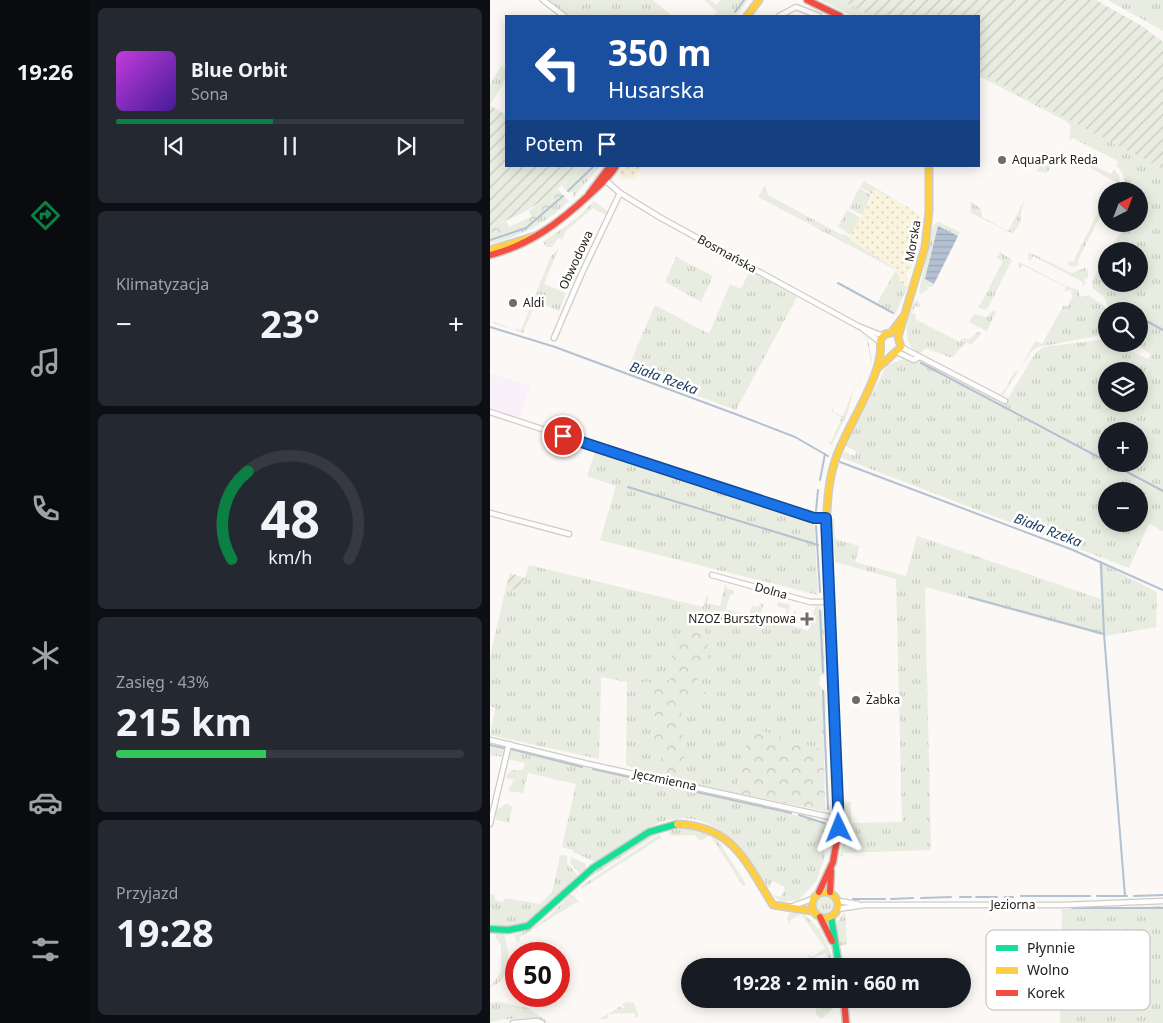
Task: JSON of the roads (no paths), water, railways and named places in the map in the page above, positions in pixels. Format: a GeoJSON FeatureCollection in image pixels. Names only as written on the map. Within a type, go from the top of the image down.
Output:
{"type":"FeatureCollection","features":[{"type":"Feature","properties":{"kind":"main road"},"geometry":{"type":"LineString","coordinates":[[748,15],[759,0]]}},
{"type":"Feature","properties":{"kind":"main road"},"geometry":{"type":"LineString","coordinates":[[752,10],[765,0]]}},
{"type":"Feature","properties":{"kind":"main road"},"geometry":{"type":"LineString","coordinates":[[807,0],[813,1],[831,14]]}},
{"type":"Feature","properties":{"kind":"main road"},"geometry":{"type":"LineString","coordinates":[[490,255],[528,243],[568,215],[588,196],[598,190],[609,167]]}},
{"type":"Feature","properties":{"kind":"main road"},"geometry":{"type":"LineString","coordinates":[[603,178],[615,167]]}},
{"type":"Feature","properties":{"kind":"main road","name":"Morska"},"geometry":{"type":"LineString","coordinates":[[899,349],[898,337],[903,317],[914,288],[925,247],[929,204],[929,167]]}},
{"type":"Feature","properties":{"kind":"main road"},"geometry":{"type":"LineString","coordinates":[[490,250],[536,236]]}},
{"type":"Feature","properties":{"kind":"main road","name":"Morska"},"geometry":{"type":"LineString","coordinates":[[891,333],[903,317]]}},
{"type":"Feature","properties":{"kind":"main road"},"geometry":{"type":"LineString","coordinates":[[877,370],[882,351],[881,339],[891,333],[898,337]]}},
{"type":"Feature","properties":{"kind":"main road"},"geometry":{"type":"LineString","coordinates":[[812,911],[812,899],[819,892],[831,868],[838,842],[839,819],[826,518],[829,486],[835,459],[847,429],[877,370],[890,354],[899,349]]}},
{"type":"Feature","properties":{"kind":"main road"},"geometry":{"type":"LineString","coordinates":[[882,351],[890,354]]}},
{"type":"Feature","properties":{"kind":"main road"},"geometry":{"type":"LineString","coordinates":[[490,929],[508,930],[528,926],[593,868],[649,832],[672,824],[698,824],[718,832],[738,851],[774,906],[812,911],[820,917],[835,947]]}},
{"type":"Feature","properties":{"kind":"main road"},"geometry":{"type":"LineString","coordinates":[[820,917],[831,916],[838,909],[838,901],[830,892],[831,868]]}},
{"type":"Feature","properties":{"kind":"main road"},"geometry":{"type":"LineString","coordinates":[[819,892],[830,892]]}},
{"type":"Feature","properties":{"kind":"main road"},"geometry":{"type":"LineString","coordinates":[[831,916],[837,958]]}},
{"type":"Feature","properties":{"kind":"main road"},"geometry":{"type":"LineString","coordinates":[[845,1008],[846,1023]]}},
{"type":"Feature","properties":{"kind":"street"},"geometry":{"type":"LineString","coordinates":[[543,0],[563,15]]}},
{"type":"Feature","properties":{"kind":"street"},"geometry":{"type":"LineString","coordinates":[[781,15],[796,7],[816,15]]}},
{"type":"Feature","properties":{"kind":"street","name":"Bosmańska"},"geometry":{"type":"LineString","coordinates":[[603,178],[620,193],[881,339]]}},
{"type":"Feature","properties":{"kind":"street","name":"Obwodowa"},"geometry":{"type":"LineString","coordinates":[[554,338],[580,275],[620,193]]}},
{"type":"Feature","properties":{"kind":"street"},"geometry":{"type":"LineString","coordinates":[[899,349],[1005,401]]}},
{"type":"Feature","properties":{"kind":"street"},"geometry":{"type":"LineString","coordinates":[[490,412],[814,518],[826,518]]}},
{"type":"Feature","properties":{"kind":"street"},"geometry":{"type":"LineString","coordinates":[[490,513],[569,534]]}},
{"type":"Feature","properties":{"kind":"street","name":"Dolna"},"geometry":{"type":"LineString","coordinates":[[712,575],[810,602],[830,602]]}},
{"type":"Feature","properties":{"kind":"street","name":"Jęczmienna"},"geometry":{"type":"LineString","coordinates":[[490,740],[588,764],[839,819]]}},
{"type":"Feature","properties":{"kind":"street"},"geometry":{"type":"LineString","coordinates":[[490,824],[509,744]]}},
{"type":"Feature","properties":{"kind":"street"},"geometry":{"type":"LineString","coordinates":[[790,907],[812,899]]}},
{"type":"Feature","properties":{"kind":"street","name":"Jeziorna"},"geometry":{"type":"LineString","coordinates":[[838,901],[864,905],[1063,905],[1163,901]]}},
{"type":"Feature","properties":{"kind":"street","name":"Jeziorna"},"geometry":{"type":"LineString","coordinates":[[838,909],[864,905]]}},
{"type":"Feature","properties":{"kind":"street"},"geometry":{"type":"LineString","coordinates":[[513,1023],[537,1021],[542,1023]]}},
{"type":"Feature","properties":{"kind":"water"},"geometry":{"type":"Polygon","coordinates":[[[938,226],[958,236],[934,284],[925,279],[938,226]]]}},
{"type":"Feature","properties":{"kind":"waterway"},"geometry":{"type":"LineString","coordinates":[[735,12],[744,0]]}},
{"type":"Feature","properties":{"kind":"waterway"},"geometry":{"type":"LineString","coordinates":[[568,191],[593,167]]}},
{"type":"Feature","properties":{"kind":"waterway"},"geometry":{"type":"LineString","coordinates":[[490,240],[526,228],[563,196]]}},
{"type":"Feature","properties":{"kind":"waterway"},"geometry":{"type":"LineString","coordinates":[[838,283],[893,313]]}},
{"type":"Feature","properties":{"kind":"waterway"},"geometry":{"type":"LineString","coordinates":[[1148,322],[1163,330]]}},
{"type":"Feature","properties":{"kind":"waterway","name":"Biała Rzeka"},"geometry":{"type":"LineString","coordinates":[[490,327],[555,347],[738,415],[795,437],[828,456]]}},
{"type":"Feature","properties":{"kind":"waterway"},"geometry":{"type":"LineString","coordinates":[[921,363],[1098,457]]}},
{"type":"Feature","properties":{"kind":"waterway"},"geometry":{"type":"LineString","coordinates":[[820,480],[825,454]]}},
{"type":"Feature","properties":{"kind":"waterway","name":"Biała Rzeka"},"geometry":{"type":"LineString","coordinates":[[840,462],[1073,550],[1163,590]]}},
{"type":"Feature","properties":{"kind":"waterway"},"geometry":{"type":"LineString","coordinates":[[1127,472],[1163,491]]}},
{"type":"Feature","properties":{"kind":"waterway"},"geometry":{"type":"LineString","coordinates":[[628,487],[818,545]]}},
{"type":"Feature","properties":{"kind":"waterway"},"geometry":{"type":"LineString","coordinates":[[816,511],[818,490]]}},
{"type":"Feature","properties":{"kind":"waterway"},"geometry":{"type":"LineString","coordinates":[[816,526],[820,592]]}},
{"type":"Feature","properties":{"kind":"waterway"},"geometry":{"type":"LineString","coordinates":[[1101,562],[1104,634],[1125,896]]}},
{"type":"Feature","properties":{"kind":"waterway"},"geometry":{"type":"LineString","coordinates":[[969,597],[1104,634]]}},
{"type":"Feature","properties":{"kind":"waterway"},"geometry":{"type":"LineString","coordinates":[[820,611],[823,672]]}},
{"type":"Feature","properties":{"kind":"waterway"},"geometry":{"type":"LineString","coordinates":[[823,691],[828,809]]}},
{"type":"Feature","properties":{"kind":"waterway"},"geometry":{"type":"LineString","coordinates":[[490,745],[504,748]]}},
{"type":"Feature","properties":{"kind":"waterway"},"geometry":{"type":"LineString","coordinates":[[511,749],[582,767]]}},
{"type":"Feature","properties":{"kind":"waterway"},"geometry":{"type":"LineString","coordinates":[[593,769],[791,813]]}},
{"type":"Feature","properties":{"kind":"waterway"},"geometry":{"type":"LineString","coordinates":[[799,815],[824,823]]}},
{"type":"Feature","properties":{"kind":"waterway"},"geometry":{"type":"LineString","coordinates":[[1134,896],[1163,895]]}},
{"type":"Feature","properties":{"kind":"waterway"},"geometry":{"type":"LineString","coordinates":[[1021,896],[1090,896]]}},
{"type":"Feature","properties":{"kind":"waterway"},"geometry":{"type":"LineString","coordinates":[[1097,896],[1127,896]]}},
{"type":"Feature","properties":{"kind":"waterway"},"geometry":{"type":"LineString","coordinates":[[921,898],[951,897]]}},
{"type":"Feature","properties":{"kind":"waterway"},"geometry":{"type":"LineString","coordinates":[[960,897],[971,897]]}},
{"type":"Feature","properties":{"kind":"waterway"},"geometry":{"type":"LineString","coordinates":[[976,897],[997,897]]}},
{"type":"Feature","properties":{"kind":"waterway"},"geometry":{"type":"LineString","coordinates":[[1005,897],[1013,897]]}},
{"type":"Feature","properties":{"kind":"waterway"},"geometry":{"type":"LineString","coordinates":[[891,899],[913,898]]}},
{"type":"Feature","properties":{"kind":"waterway"},"geometry":{"type":"LineString","coordinates":[[853,899],[885,899]]}},
{"type":"Feature","properties":{"kind":"waterway"},"geometry":{"type":"LineString","coordinates":[[1072,908],[1163,908]]}},
{"type":"Feature","properties":{"kind":"place","name":"AquaPark Reda"},"geometry":{"type":"Point","coordinates":[1002,160]}},
{"type":"Feature","properties":{"kind":"place","name":"Aldi"},"geometry":{"type":"Point","coordinates":[513,303]}},
{"type":"Feature","properties":{"kind":"place","name":"NZOZ Bursztynowa"},"geometry":{"type":"Point","coordinates":[807,619]}},
{"type":"Feature","properties":{"kind":"place","name":"Żabka"},"geometry":{"type":"Point","coordinates":[856,700]}}]}
